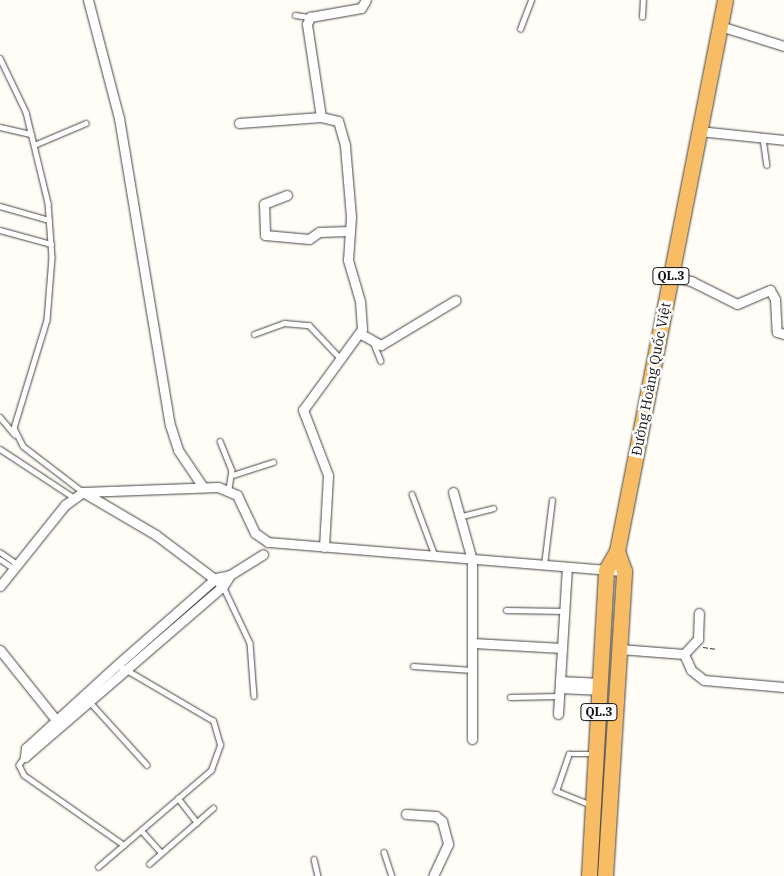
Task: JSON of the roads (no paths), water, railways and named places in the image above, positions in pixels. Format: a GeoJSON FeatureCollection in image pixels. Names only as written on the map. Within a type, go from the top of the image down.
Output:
{"type":"FeatureCollection","features":[{"type":"Feature","properties":{"kind":"highway","name":"Đường Hoàng Quốc Việt"},"geometry":{"type":"LineString","coordinates":[[589,876],[598,754],[606,570],[617,551],[725,0]]}},
{"type":"Feature","properties":{"kind":"highway","name":"QL.3"},"geometry":{"type":"LineString","coordinates":[[605,876],[624,571],[617,551]]}},
{"type":"Feature","properties":{"kind":"street"},"geometry":{"type":"LineString","coordinates":[[88,0],[119,118],[168,417],[178,450],[203,487]]}},
{"type":"Feature","properties":{"kind":"street"},"geometry":{"type":"LineString","coordinates":[[321,117],[308,35],[310,17],[361,8],[366,0]]}},
{"type":"Feature","properties":{"kind":"street"},"geometry":{"type":"LineString","coordinates":[[720,26],[784,46]]}},
{"type":"Feature","properties":{"kind":"street"},"geometry":{"type":"LineString","coordinates":[[239,124],[321,117],[341,125],[351,194],[348,260],[360,301],[361,334],[303,410],[328,475],[324,546]]}},
{"type":"Feature","properties":{"kind":"street"},"geometry":{"type":"LineString","coordinates":[[699,131],[784,140]]}},
{"type":"Feature","properties":{"kind":"street"},"geometry":{"type":"LineString","coordinates":[[287,195],[264,204],[265,235],[309,239],[319,232],[349,231]]}},
{"type":"Feature","properties":{"kind":"street"},"geometry":{"type":"LineString","coordinates":[[671,276],[691,281],[737,304],[770,290],[775,298],[777,332],[784,334]]}},
{"type":"Feature","properties":{"kind":"street"},"geometry":{"type":"LineString","coordinates":[[361,334],[374,344],[380,345],[456,300]]}},
{"type":"Feature","properties":{"kind":"street"},"geometry":{"type":"LineString","coordinates":[[0,586],[73,497],[83,492],[203,487],[230,488],[254,533],[277,542],[472,560],[624,571]]}},
{"type":"Feature","properties":{"kind":"street"},"geometry":{"type":"LineString","coordinates":[[83,492],[156,535],[216,578],[223,586]]}},
{"type":"Feature","properties":{"kind":"street"},"geometry":{"type":"LineString","coordinates":[[453,492],[462,516],[472,560],[472,739]]}},
{"type":"Feature","properties":{"kind":"street"},"geometry":{"type":"LineString","coordinates":[[25,757],[91,703],[223,586],[233,574],[277,542]]}},
{"type":"Feature","properties":{"kind":"street"},"geometry":{"type":"LineString","coordinates":[[558,714],[567,567]]}},
{"type":"Feature","properties":{"kind":"street"},"geometry":{"type":"LineString","coordinates":[[25,757],[26,748],[117,665],[216,578],[233,574]]}},
{"type":"Feature","properties":{"kind":"street"},"geometry":{"type":"LineString","coordinates":[[620,649],[684,654],[694,646],[699,613]]}},
{"type":"Feature","properties":{"kind":"street"},"geometry":{"type":"LineString","coordinates":[[472,643],[562,648]]}},
{"type":"Feature","properties":{"kind":"street"},"geometry":{"type":"LineString","coordinates":[[0,650],[56,720]]}},
{"type":"Feature","properties":{"kind":"street"},"geometry":{"type":"LineString","coordinates":[[684,654],[691,670],[704,680],[784,687]]}},
{"type":"Feature","properties":{"kind":"street"},"geometry":{"type":"LineString","coordinates":[[559,688],[601,686]]}},
{"type":"Feature","properties":{"kind":"street"},"geometry":{"type":"LineString","coordinates":[[406,814],[436,816],[442,821],[448,844],[433,876]]}},
{"type":"Feature","properties":{"kind":"lane"},"geometry":{"type":"LineString","coordinates":[[520,28],[531,0]]}},
{"type":"Feature","properties":{"kind":"lane"},"geometry":{"type":"LineString","coordinates":[[642,17],[643,0]]}},
{"type":"Feature","properties":{"kind":"lane"},"geometry":{"type":"LineString","coordinates":[[295,15],[310,17]]}},
{"type":"Feature","properties":{"kind":"lane"},"geometry":{"type":"LineString","coordinates":[[0,58],[34,145],[49,220],[53,286],[47,320],[15,435]]}},
{"type":"Feature","properties":{"kind":"lane"},"geometry":{"type":"LineString","coordinates":[[34,145],[86,124]]}},
{"type":"Feature","properties":{"kind":"lane"},"geometry":{"type":"LineString","coordinates":[[0,127],[31,134]]}},
{"type":"Feature","properties":{"kind":"lane"},"geometry":{"type":"LineString","coordinates":[[763,138],[767,165]]}},
{"type":"Feature","properties":{"kind":"lane"},"geometry":{"type":"LineString","coordinates":[[0,206],[49,220]]}},
{"type":"Feature","properties":{"kind":"lane"},"geometry":{"type":"LineString","coordinates":[[0,230],[51,244]]}},
{"type":"Feature","properties":{"kind":"lane"},"geometry":{"type":"LineString","coordinates":[[254,334],[284,323],[309,325],[342,360]]}},
{"type":"Feature","properties":{"kind":"lane"},"geometry":{"type":"LineString","coordinates":[[374,344],[381,361]]}},
{"type":"Feature","properties":{"kind":"lane"},"geometry":{"type":"LineString","coordinates":[[0,417],[23,446],[83,492]]}},
{"type":"Feature","properties":{"kind":"lane"},"geometry":{"type":"LineString","coordinates":[[220,441],[233,475],[230,488]]}},
{"type":"Feature","properties":{"kind":"lane"},"geometry":{"type":"LineString","coordinates":[[0,449],[73,497]]}},
{"type":"Feature","properties":{"kind":"lane"},"geometry":{"type":"LineString","coordinates":[[233,475],[273,462]]}},
{"type":"Feature","properties":{"kind":"lane"},"geometry":{"type":"LineString","coordinates":[[412,494],[435,556]]}},
{"type":"Feature","properties":{"kind":"lane"},"geometry":{"type":"LineString","coordinates":[[544,565],[552,500]]}},
{"type":"Feature","properties":{"kind":"lane"},"geometry":{"type":"LineString","coordinates":[[462,516],[492,508]]}},
{"type":"Feature","properties":{"kind":"lane"},"geometry":{"type":"LineString","coordinates":[[0,552],[16,567]]}},
{"type":"Feature","properties":{"kind":"lane"},"geometry":{"type":"LineString","coordinates":[[0,559],[16,567]]}},
{"type":"Feature","properties":{"kind":"lane"},"geometry":{"type":"LineString","coordinates":[[223,586],[250,643],[254,696]]}},
{"type":"Feature","properties":{"kind":"lane"},"geometry":{"type":"LineString","coordinates":[[506,610],[564,611]]}},
{"type":"Feature","properties":{"kind":"lane"},"geometry":{"type":"LineString","coordinates":[[98,867],[212,770],[220,745],[214,721],[126,672],[117,665]]}},
{"type":"Feature","properties":{"kind":"lane"},"geometry":{"type":"LineString","coordinates":[[413,666],[472,670]]}},
{"type":"Feature","properties":{"kind":"lane"},"geometry":{"type":"LineString","coordinates":[[510,697],[559,688]]}},
{"type":"Feature","properties":{"kind":"lane"},"geometry":{"type":"LineString","coordinates":[[84,695],[147,765]]}},
{"type":"Feature","properties":{"kind":"lane"},"geometry":{"type":"LineString","coordinates":[[594,807],[559,796],[556,791],[569,754],[598,754]]}},
{"type":"Feature","properties":{"kind":"lane"},"geometry":{"type":"LineString","coordinates":[[25,757],[19,765],[24,775],[124,845]]}},
{"type":"Feature","properties":{"kind":"lane"},"geometry":{"type":"LineString","coordinates":[[178,798],[197,822]]}},
{"type":"Feature","properties":{"kind":"lane"},"geometry":{"type":"LineString","coordinates":[[149,864],[214,808]]}},
{"type":"Feature","properties":{"kind":"lane"},"geometry":{"type":"LineString","coordinates":[[140,830],[161,852]]}},
{"type":"Feature","properties":{"kind":"lane"},"geometry":{"type":"LineString","coordinates":[[384,852],[392,876]]}},
{"type":"Feature","properties":{"kind":"lane"},"geometry":{"type":"LineString","coordinates":[[314,859],[318,876]]}}]}
